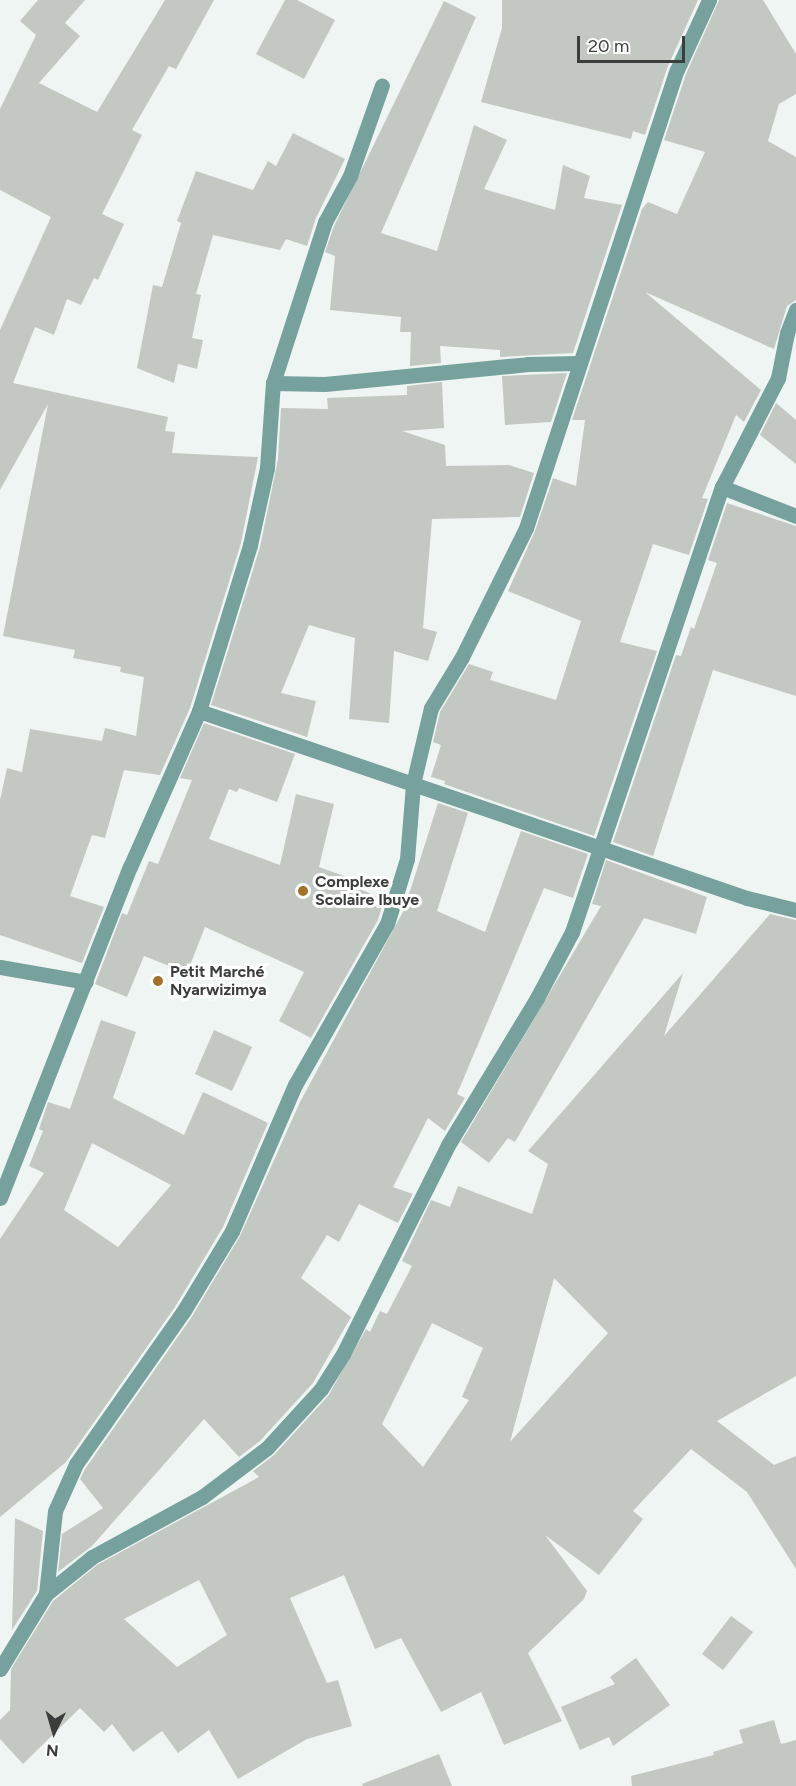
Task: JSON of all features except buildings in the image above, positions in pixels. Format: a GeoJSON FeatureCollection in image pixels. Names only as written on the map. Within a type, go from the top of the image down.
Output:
{"type":"FeatureCollection","features":[{"type":"Feature","properties":{"kind":"street"},"geometry":{"type":"LineString","coordinates":[[46,1594],[55,1511],[76,1464],[183,1312],[232,1231],[295,1085],[387,924],[407,859],[413,784],[431,708],[462,657],[526,528],[579,363],[610,282],[677,70],[710,0]]}},
{"type":"Feature","properties":{"kind":"street"},"geometry":{"type":"LineString","coordinates":[[0,1198],[130,867],[199,711],[250,545],[267,468],[273,383],[325,222],[350,176],[382,85]]}},
{"type":"Feature","properties":{"kind":"street"},"geometry":{"type":"LineString","coordinates":[[0,1669],[46,1594],[92,1557],[220,1483],[267,1448],[321,1389],[343,1354],[448,1145],[567,942],[602,849],[722,487],[778,378],[786,333],[796,310]]}},
{"type":"Feature","properties":{"kind":"street"},"geometry":{"type":"LineString","coordinates":[[273,383],[325,384],[528,364],[579,363]]}},
{"type":"Feature","properties":{"kind":"street"},"geometry":{"type":"LineString","coordinates":[[722,487],[796,516]]}},
{"type":"Feature","properties":{"kind":"street"},"geometry":{"type":"LineString","coordinates":[[199,711],[747,898],[796,910]]}},
{"type":"Feature","properties":{"kind":"street"},"geometry":{"type":"LineString","coordinates":[[0,968],[86,982]]}},
{"type":"Feature","properties":{"kind":"place","name":"Complexe Scolaire Ibuye"},"geometry":{"type":"Point","coordinates":[303,891]}},
{"type":"Feature","properties":{"kind":"place","name":"Petit Marché Nyarwizimya"},"geometry":{"type":"Point","coordinates":[158,981]}}]}
